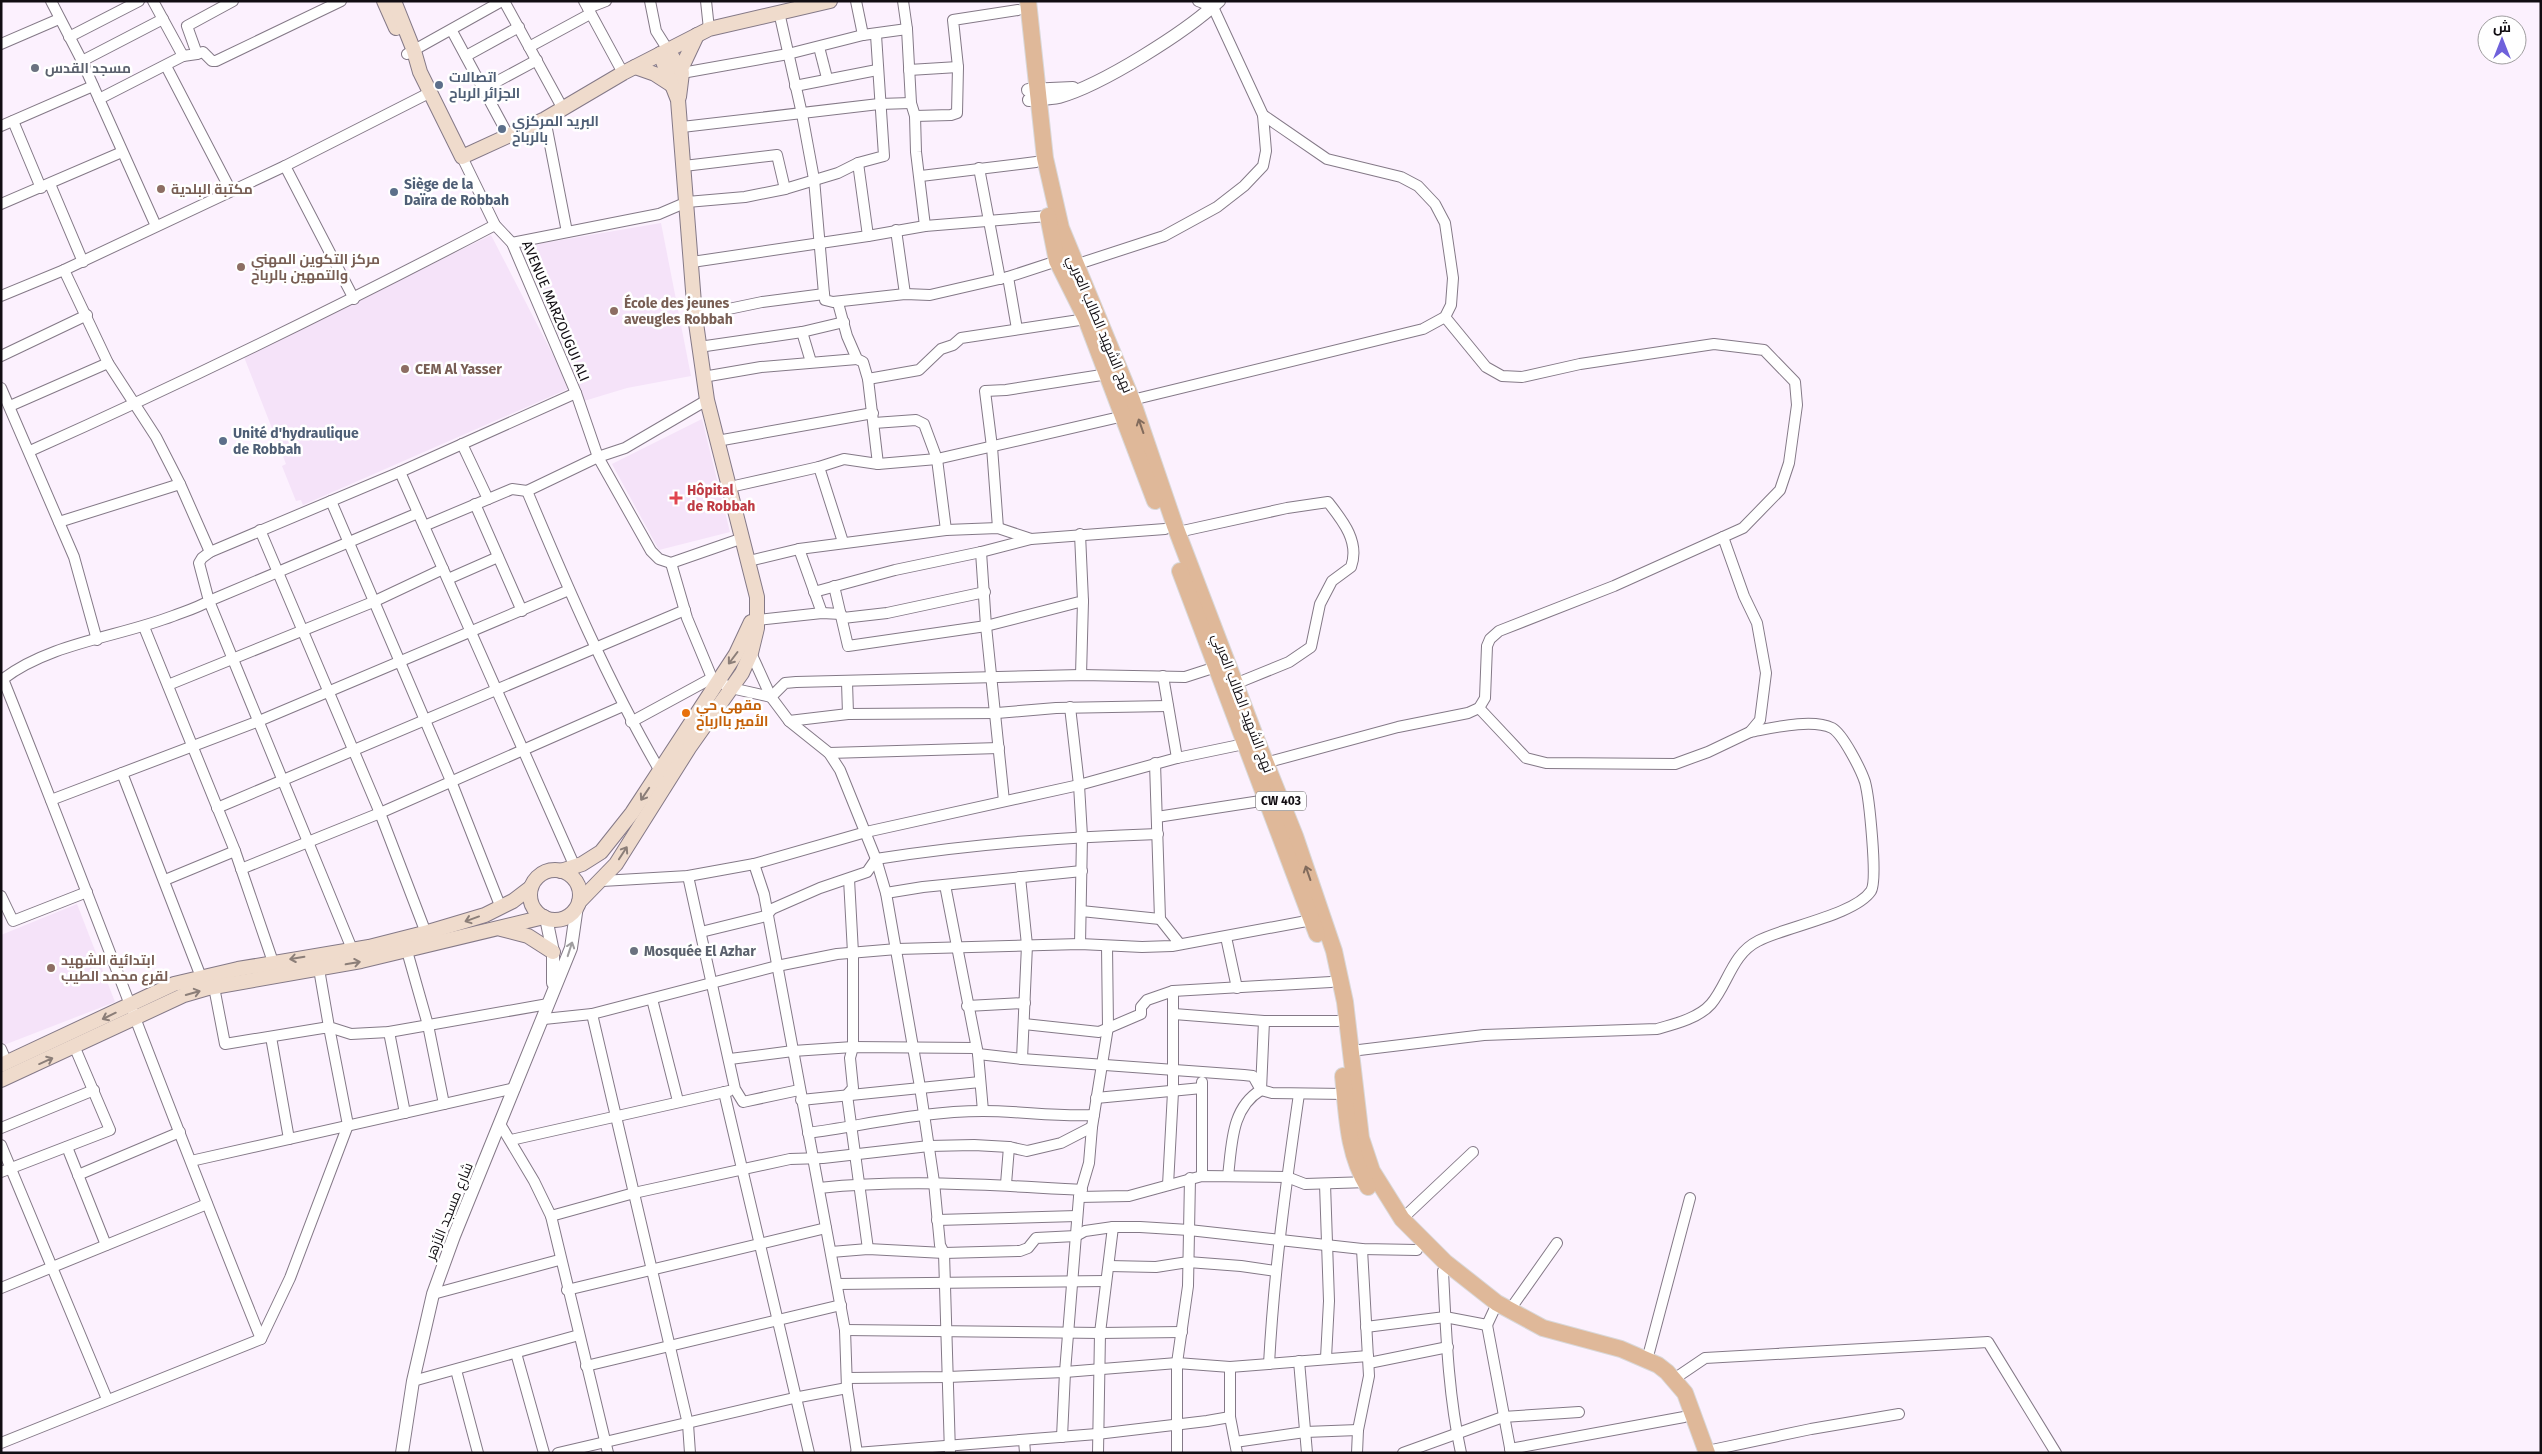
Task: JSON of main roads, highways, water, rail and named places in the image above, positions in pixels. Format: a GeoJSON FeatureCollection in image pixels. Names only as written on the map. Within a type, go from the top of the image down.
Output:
{"type":"FeatureCollection","features":[{"type":"Feature","properties":{"kind":"main road"},"geometry":{"type":"LineString","coordinates":[[384,1],[462,157],[508,134],[545,119],[664,49],[703,32],[785,8],[830,1]]}},
{"type":"Feature","properties":{"kind":"main road"},"geometry":{"type":"LineString","coordinates":[[394,1],[411,52]]}},
{"type":"Feature","properties":{"kind":"main road","name":"نهج الشهيد الطالب العربي"},"geometry":{"type":"LineString","coordinates":[[1021,4],[1045,158],[1061,228],[1132,400],[1171,531],[1216,667],[1251,742],[1265,763],[1296,836],[1334,951],[1345,1002],[1361,1138],[1371,1182],[1380,1205],[1417,1250],[1443,1271],[1474,1291]]}},
{"type":"Feature","properties":{"kind":"main road"},"geometry":{"type":"LineString","coordinates":[[676,93],[681,71],[703,32]]}},
{"type":"Feature","properties":{"kind":"main road"},"geometry":{"type":"LineString","coordinates":[[664,49],[681,71]]}},
{"type":"Feature","properties":{"kind":"main road"},"geometry":{"type":"LineString","coordinates":[[4,1064],[134,1011],[214,987],[319,969],[406,951],[495,928],[545,918],[564,918],[602,881],[616,864],[689,748],[742,673],[751,653],[757,620],[757,597],[717,441],[703,377],[695,316],[682,127],[676,93],[664,49]]}},
{"type":"Feature","properties":{"kind":"main road"},"geometry":{"type":"LineString","coordinates":[[629,70],[664,78],[676,93]]}},
{"type":"Feature","properties":{"kind":"main road","name":"نهج الشهيد الطالب العربي"},"geometry":{"type":"LineString","coordinates":[[1034,94],[1036,162],[1056,261],[1086,319],[1235,684],[1267,800],[1312,920],[1331,982],[1338,1021],[1350,1140],[1356,1164],[1402,1219],[1497,1315],[1539,1336],[1558,1343],[1594,1347],[1646,1360],[1658,1365],[1674,1379],[1685,1393],[1704,1452]]}},
{"type":"Feature","properties":{"kind":"main road"},"geometry":{"type":"LineString","coordinates":[[1,1080],[75,1048],[174,984],[274,962],[352,949],[426,933],[464,922],[501,908],[530,888],[539,876],[546,872],[568,869],[601,852],[632,813],[660,771],[714,680],[744,641],[750,627],[757,597]]}},
{"type":"Feature","properties":{"kind":"main road"},"geometry":{"type":"LineString","coordinates":[[568,869],[568,874],[578,886],[578,904]]}},
{"type":"Feature","properties":{"kind":"main road"},"geometry":{"type":"LineString","coordinates":[[530,888],[531,902],[538,914],[545,918]]}},
{"type":"Feature","properties":{"kind":"main road"},"geometry":{"type":"LineString","coordinates":[[495,928],[528,936],[553,952]]}},
{"type":"Feature","properties":{"kind":"main road","name":"نهج الشهيد الطالب العربي"},"geometry":{"type":"LineString","coordinates":[[1594,1347],[1657,1376],[1672,1394],[1704,1452]]}},
{"type":"Feature","properties":{"kind":"place","name":"مسجد القدس"},"geometry":{"type":"Point","coordinates":[35,68]}},
{"type":"Feature","properties":{"kind":"place","name":"اتصالات الجزائر الرباح"},"geometry":{"type":"Point","coordinates":[439,85]}},
{"type":"Feature","properties":{"kind":"place","name":"البريد المركزي بالرباح"},"geometry":{"type":"Point","coordinates":[502,129]}},
{"type":"Feature","properties":{"kind":"place","name":"مكتبة البلدية"},"geometry":{"type":"Point","coordinates":[161,189]}},
{"type":"Feature","properties":{"kind":"place","name":"Siège de la Daïra de Robbah"},"geometry":{"type":"Point","coordinates":[394,192]}},
{"type":"Feature","properties":{"kind":"place","name":"مركز التكوين المهني والتمهين بالرباح"},"geometry":{"type":"Point","coordinates":[241,267]}},
{"type":"Feature","properties":{"kind":"place","name":"École des jeunes aveugles Robbah"},"geometry":{"type":"Point","coordinates":[614,311]}},
{"type":"Feature","properties":{"kind":"place","name":"CEM Al Yasser"},"geometry":{"type":"Point","coordinates":[405,369]}},
{"type":"Feature","properties":{"kind":"place","name":"Unité d'hydraulique de Robbah"},"geometry":{"type":"Point","coordinates":[223,441]}},
{"type":"Feature","properties":{"kind":"place","name":"Hôpital de Robbah"},"geometry":{"type":"Point","coordinates":[676,498]}},
{"type":"Feature","properties":{"kind":"place","name":"مقهى حي الأمير باارباح"},"geometry":{"type":"Point","coordinates":[686,713]}},
{"type":"Feature","properties":{"kind":"place","name":"Mosquée El Azhar"},"geometry":{"type":"Point","coordinates":[634,951]}},
{"type":"Feature","properties":{"kind":"place","name":"ابتدائية الشهيد لقرع محمد الطيب"},"geometry":{"type":"Point","coordinates":[51,968]}}]}
